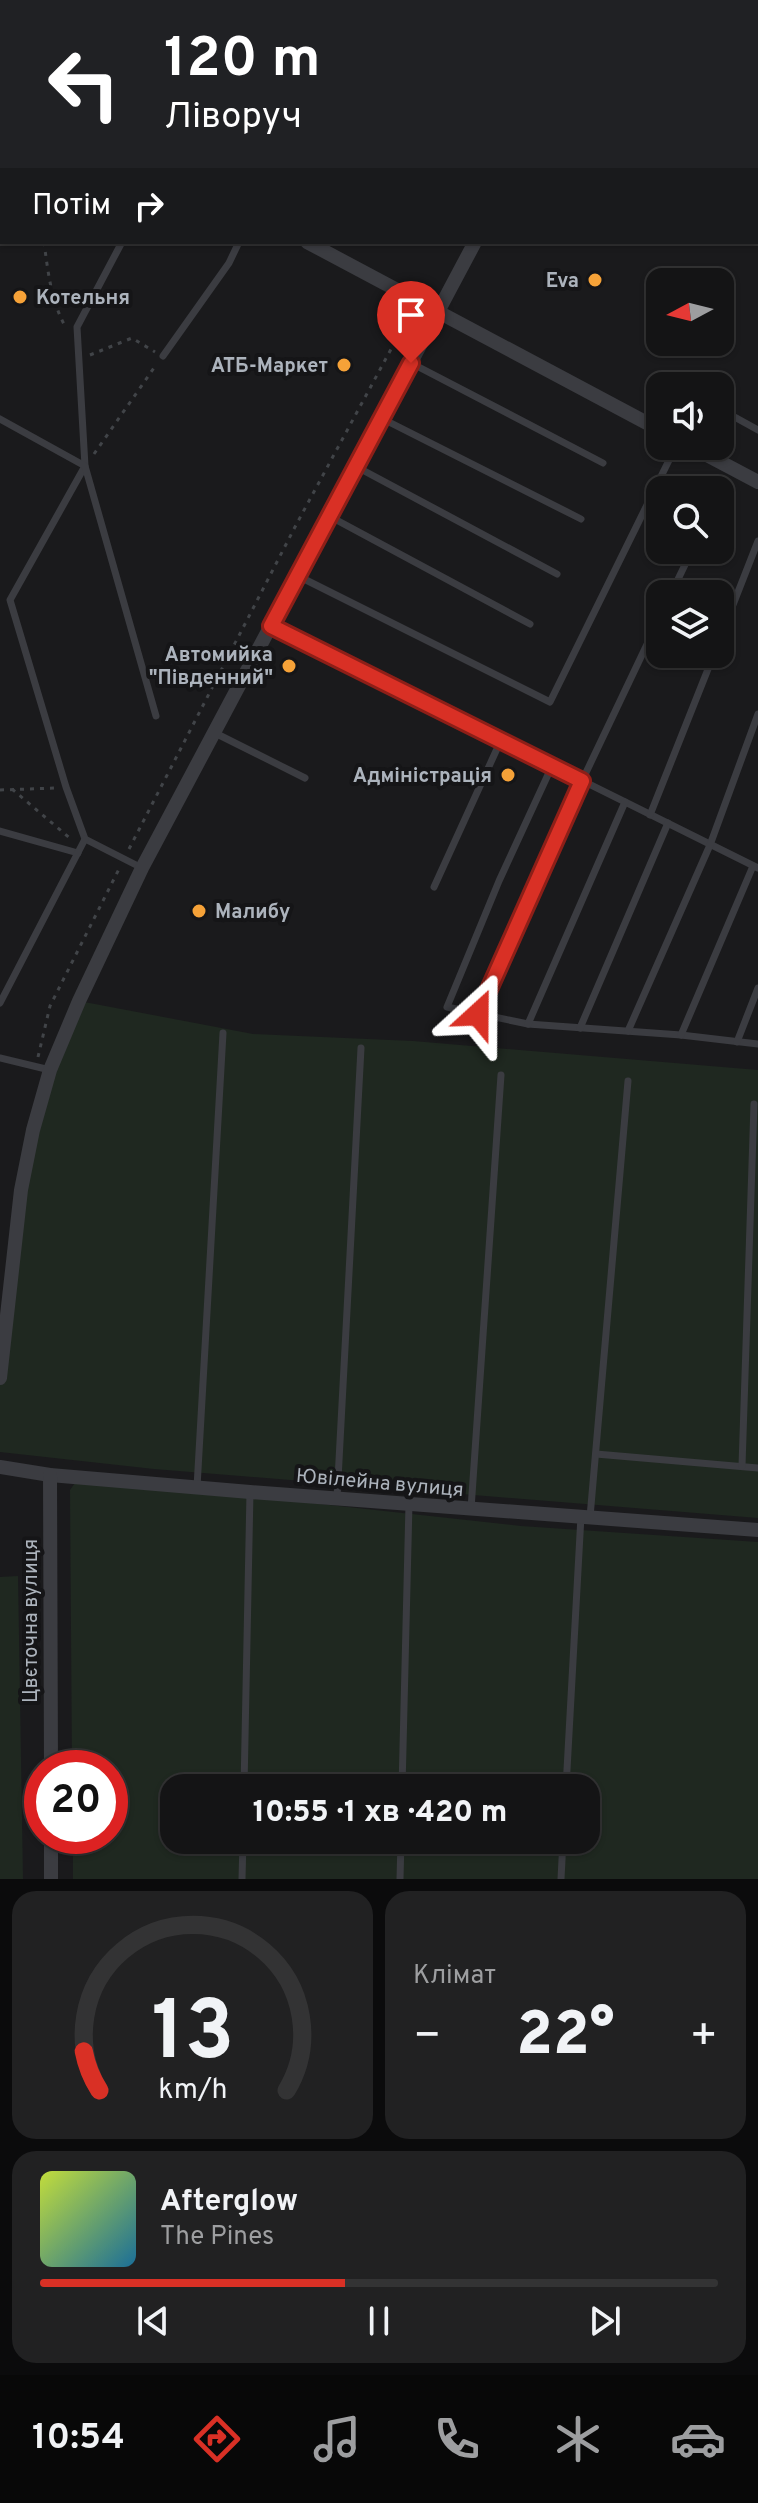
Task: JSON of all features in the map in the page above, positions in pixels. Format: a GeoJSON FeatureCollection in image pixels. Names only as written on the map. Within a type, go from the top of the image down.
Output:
{"type":"FeatureCollection","features":[{"type":"Feature","properties":{"kind":"street"},"geometry":{"type":"LineString","coordinates":[[311,244],[646,423]]}},
{"type":"Feature","properties":{"kind":"street"},"geometry":{"type":"LineString","coordinates":[[0,1378],[21,1190],[33,1130],[50,1070],[142,868],[474,244]]}},
{"type":"Feature","properties":{"kind":"street"},"geometry":{"type":"LineString","coordinates":[[716,460],[758,482]]}},
{"type":"Feature","properties":{"kind":"street","name":"Ювілейна вулиця"},"geometry":{"type":"LineString","coordinates":[[0,1467],[50,1475],[250,1492],[758,1530]]}},
{"type":"Feature","properties":{"kind":"street","name":"Цвєточна вулиця"},"geometry":{"type":"LineString","coordinates":[[50,1475],[51,1750]]}},
{"type":"Feature","properties":{"kind":"street"},"geometry":{"type":"LineString","coordinates":[[51,1854],[51,1879]]}},
{"type":"Feature","properties":{"kind":"lane"},"geometry":{"type":"LineString","coordinates":[[121,244],[77,327],[85,466],[156,716]]}},
{"type":"Feature","properties":{"kind":"lane"},"geometry":{"type":"LineString","coordinates":[[163,356],[229,263],[238,244]]}},
{"type":"Feature","properties":{"kind":"lane"},"geometry":{"type":"LineString","coordinates":[[411,363],[603,463]]}},
{"type":"Feature","properties":{"kind":"lane"},"geometry":{"type":"LineString","coordinates":[[734,417],[758,430]]}},
{"type":"Feature","properties":{"kind":"lane"},"geometry":{"type":"LineString","coordinates":[[381,418],[581,519]]}},
{"type":"Feature","properties":{"kind":"lane"},"geometry":{"type":"LineString","coordinates":[[0,419],[85,466]]}},
{"type":"Feature","properties":{"kind":"lane"},"geometry":{"type":"LineString","coordinates":[[298,576],[550,702],[669,460]]}},
{"type":"Feature","properties":{"kind":"lane"},"geometry":{"type":"LineString","coordinates":[[85,466],[10,600],[66,787],[85,839],[142,868]]}},
{"type":"Feature","properties":{"kind":"lane"},"geometry":{"type":"LineString","coordinates":[[355,466],[557,574]]}},
{"type":"Feature","properties":{"kind":"lane"},"geometry":{"type":"LineString","coordinates":[[329,516],[530,624]]}},
{"type":"Feature","properties":{"kind":"lane"},"geometry":{"type":"LineString","coordinates":[[734,602],[758,541]]}},
{"type":"Feature","properties":{"kind":"lane"},"geometry":{"type":"LineString","coordinates":[[271,626],[755,867],[681,1035]]}},
{"type":"Feature","properties":{"kind":"lane"},"geometry":{"type":"LineString","coordinates":[[478,1014],[646,646]]}},
{"type":"Feature","properties":{"kind":"lane"},"geometry":{"type":"LineString","coordinates":[[650,815],[708,668]]}},
{"type":"Feature","properties":{"kind":"lane"},"geometry":{"type":"LineString","coordinates":[[628,1031],[710,845],[758,714]]}},
{"type":"Feature","properties":{"kind":"lane"},"geometry":{"type":"LineString","coordinates":[[215,733],[305,778]]}},
{"type":"Feature","properties":{"kind":"lane"},"geometry":{"type":"LineString","coordinates":[[434,887],[501,740]]}},
{"type":"Feature","properties":{"kind":"lane"},"geometry":{"type":"LineString","coordinates":[[552,766],[499,881],[447,1007],[528,1024],[758,1044]]}},
{"type":"Feature","properties":{"kind":"lane"},"geometry":{"type":"LineString","coordinates":[[528,1024],[625,802]]}},
{"type":"Feature","properties":{"kind":"lane"},"geometry":{"type":"LineString","coordinates":[[580,1028],[668,823]]}},
{"type":"Feature","properties":{"kind":"lane"},"geometry":{"type":"LineString","coordinates":[[0,831],[80,850]]}},
{"type":"Feature","properties":{"kind":"lane"},"geometry":{"type":"LineString","coordinates":[[0,1003],[85,839]]}},
{"type":"Feature","properties":{"kind":"lane"},"geometry":{"type":"LineString","coordinates":[[737,1042],[758,988]]}},
{"type":"Feature","properties":{"kind":"lane"},"geometry":{"type":"LineString","coordinates":[[197,1487],[223,1033]]}},
{"type":"Feature","properties":{"kind":"lane"},"geometry":{"type":"LineString","coordinates":[[337,1498],[361,1048]]}},
{"type":"Feature","properties":{"kind":"lane"},"geometry":{"type":"LineString","coordinates":[[0,1058],[50,1070]]}},
{"type":"Feature","properties":{"kind":"lane"},"geometry":{"type":"LineString","coordinates":[[471,1509],[501,1075]]}},
{"type":"Feature","properties":{"kind":"lane"},"geometry":{"type":"LineString","coordinates":[[567,1774],[586,1516],[596,1454],[628,1081]]}},
{"type":"Feature","properties":{"kind":"lane"},"geometry":{"type":"LineString","coordinates":[[742,1466],[754,1104]]}},
{"type":"Feature","properties":{"kind":"lane"},"geometry":{"type":"LineString","coordinates":[[596,1454],[758,1468]]}},
{"type":"Feature","properties":{"kind":"lane"},"geometry":{"type":"LineString","coordinates":[[244,1774],[250,1492]]}},
{"type":"Feature","properties":{"kind":"lane"},"geometry":{"type":"LineString","coordinates":[[402,1774],[409,1504]]}},
{"type":"Feature","properties":{"kind":"lane"},"geometry":{"type":"LineString","coordinates":[[242,1879],[243,1854]]}},
{"type":"Feature","properties":{"kind":"lane"},"geometry":{"type":"LineString","coordinates":[[400,1879],[401,1854]]}},
{"type":"Feature","properties":{"kind":"lane"},"geometry":{"type":"LineString","coordinates":[[561,1879],[562,1854]]}},
{"type":"Feature","properties":{"kind":"path"},"geometry":{"type":"LineString","coordinates":[[44,244],[49,283],[59,315],[78,348]]}},
{"type":"Feature","properties":{"kind":"path"},"geometry":{"type":"LineString","coordinates":[[79,360],[132,338],[163,356],[85,466]]}},
{"type":"Feature","properties":{"kind":"path"},"geometry":{"type":"LineString","coordinates":[[0,790],[66,787]]}},
{"type":"Feature","properties":{"kind":"path"},"geometry":{"type":"LineString","coordinates":[[12,789],[80,850]]}},
{"type":"Feature","properties":{"kind":"shaded area"},"geometry":{"type":"Polygon","coordinates":[[[79,1001],[253,1034],[413,1041],[758,1070],[758,1518],[154,1469],[0,1452],[0,1385],[33,1130],[79,1001]]]}},
{"type":"Feature","properties":{"kind":"shaded area"},"geometry":{"type":"Polygon","coordinates":[[[75,1483],[248,1496],[521,1526],[758,1542],[758,1879],[73,1879],[73,1854],[128,1854],[128,1750],[72,1750],[70,1490],[75,1483]]]}},
{"type":"Feature","properties":{"kind":"shaded area"},"geometry":{"type":"Polygon","coordinates":[[[18,1576],[23,1879],[0,1879],[0,1577],[18,1576]]]}},
{"type":"Feature","properties":{"kind":"place","name":"Eva"},"geometry":{"type":"Point","coordinates":[595,280]}},
{"type":"Feature","properties":{"kind":"place","name":"Котельня"},"geometry":{"type":"Point","coordinates":[20,297]}},
{"type":"Feature","properties":{"kind":"place","name":"АТБ-Маркет"},"geometry":{"type":"Point","coordinates":[344,365]}},
{"type":"Feature","properties":{"kind":"place","name":"Автомийка \"Південний\""},"geometry":{"type":"Point","coordinates":[289,666]}},
{"type":"Feature","properties":{"kind":"place","name":"Адміністрація"},"geometry":{"type":"Point","coordinates":[508,775]}},
{"type":"Feature","properties":{"kind":"place","name":"Малибу"},"geometry":{"type":"Point","coordinates":[199,911]}},
{"type":"Feature","properties":{"kind":"route"},"geometry":{"type":"LineString","coordinates":[[411,363],[271,626],[582,781],[478,1014]]}}]}
